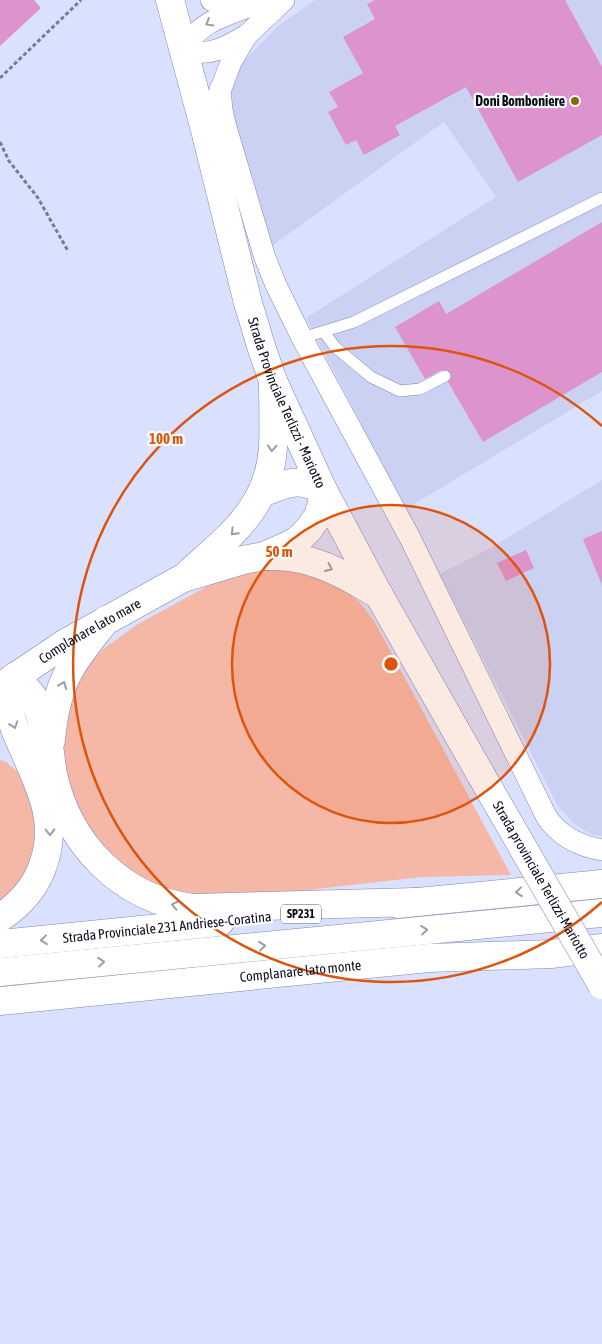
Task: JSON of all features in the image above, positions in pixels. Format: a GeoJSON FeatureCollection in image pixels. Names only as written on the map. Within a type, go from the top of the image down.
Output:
{"type":"FeatureCollection","features":[{"type":"Feature","properties":{"kind":"main road","name":"Strada Provinciale Terlizzi - Mariotto"},"geometry":{"type":"LineString","coordinates":[[170,0],[246,294],[272,381],[323,490],[379,595],[482,775]]}},
{"type":"Feature","properties":{"kind":"main road"},"geometry":{"type":"LineString","coordinates":[[183,578],[232,534],[248,515],[262,493],[269,470],[273,446],[272,381]]}},
{"type":"Feature","properties":{"kind":"main road"},"geometry":{"type":"LineString","coordinates":[[183,578],[243,560],[264,556],[289,545],[304,535],[318,516],[323,490],[304,482],[291,482],[262,493]]}},
{"type":"Feature","properties":{"kind":"main road"},"geometry":{"type":"LineString","coordinates":[[264,556],[290,557],[313,562],[334,570],[379,595]]}},
{"type":"Feature","properties":{"kind":"main road","name":"Complanare lato mare"},"geometry":{"type":"LineString","coordinates":[[7,682],[64,644],[183,578]]}},
{"type":"Feature","properties":{"kind":"main road","name":"SP231"},"geometry":{"type":"LineString","coordinates":[[41,759],[64,681],[74,663],[106,620]]}},
{"type":"Feature","properties":{"kind":"main road","name":"SP231"},"geometry":{"type":"LineString","coordinates":[[0,918],[17,905],[27,894],[42,869],[48,853],[50,834],[48,814],[42,792],[36,703],[28,690],[7,682]]}},
{"type":"Feature","properties":{"kind":"main road","name":"SP231"},"geometry":{"type":"LineString","coordinates":[[0,747],[17,756],[41,759],[52,772],[60,801],[81,840],[96,858],[115,875],[137,891],[157,900],[193,908],[416,902]]}},
{"type":"Feature","properties":{"kind":"main road","name":"Strada provinciale Terlizzi-Mariotto"},"geometry":{"type":"LineString","coordinates":[[482,775],[602,985]]}},
{"type":"Feature","properties":{"kind":"main road","name":"Strada Provinciale 231 Andriese-Coratina"},"geometry":{"type":"LineString","coordinates":[[0,944],[602,884]]}},
{"type":"Feature","properties":{"kind":"main road","name":"Strada Provinciale 231 Andriese-Coratina"},"geometry":{"type":"LineString","coordinates":[[0,972],[602,912]]}},
{"type":"Feature","properties":{"kind":"main road","name":"Complanare lato monte"},"geometry":{"type":"LineString","coordinates":[[0,1001],[429,958],[551,954],[602,948]]}},
{"type":"Feature","properties":{"kind":"street"},"geometry":{"type":"LineString","coordinates":[[211,0],[242,9]]}},
{"type":"Feature","properties":{"kind":"street"},"geometry":{"type":"LineString","coordinates":[[272,0],[217,18],[201,28],[183,48],[198,52],[212,52],[229,45],[247,35],[284,0]]}},
{"type":"Feature","properties":{"kind":"street"},"geometry":{"type":"LineString","coordinates":[[205,130],[231,62],[247,35]]}},
{"type":"Feature","properties":{"kind":"street"},"geometry":{"type":"LineString","coordinates":[[220,89],[225,124],[265,258],[302,338],[410,538],[546,816],[555,828],[565,836],[580,844],[602,850]]}},
{"type":"Feature","properties":{"kind":"lane"},"geometry":{"type":"LineString","coordinates":[[302,338],[354,322],[602,198]]}},
{"type":"Feature","properties":{"kind":"lane"},"geometry":{"type":"LineString","coordinates":[[324,332],[335,347],[371,377],[400,391],[420,389],[445,376]]}},
{"type":"Feature","properties":{"kind":"path"},"geometry":{"type":"LineString","coordinates":[[0,78],[81,0]]}},
{"type":"Feature","properties":{"kind":"path"},"geometry":{"type":"LineString","coordinates":[[0,142],[9,161],[38,198],[68,251]]}},
{"type":"Feature","properties":{"kind":"shaded area"},"geometry":{"type":"Polygon","coordinates":[[[315,0],[602,0],[602,391],[406,509],[306,318],[496,197],[444,122],[273,245],[233,121],[232,91],[242,63],[277,27],[315,0]]]}},
{"type":"Feature","properties":{"kind":"shaded area"},"geometry":{"type":"Polygon","coordinates":[[[602,480],[602,836],[590,834],[572,822],[558,806],[440,574],[494,546],[602,480]]]}},
{"type":"Feature","properties":{"kind":"shaded area"},"geometry":{"type":"Polygon","coordinates":[[[258,568],[287,568],[317,576],[345,591],[360,603],[374,621],[511,875],[421,877],[213,901],[159,892],[125,869],[100,847],[79,817],[61,759],[63,721],[77,677],[103,649],[138,624],[228,575],[258,568]]]}},
{"type":"Feature","properties":{"kind":"shaded area"},"geometry":{"type":"Polygon","coordinates":[[[0,760],[6,762],[24,777],[41,834],[21,887],[0,906],[0,760]]]}},
{"type":"Feature","properties":{"kind":"building"},"geometry":{"type":"Polygon","coordinates":[[[0,0],[34,0],[41,8],[0,46],[0,0]]]}},
{"type":"Feature","properties":{"kind":"building"},"geometry":{"type":"Polygon","coordinates":[[[375,0],[565,0],[602,67],[602,135],[518,182],[466,87],[395,126],[400,135],[364,155],[356,140],[346,145],[328,112],[338,107],[329,92],[363,73],[343,37],[375,19],[367,4],[375,0]]]}},
{"type":"Feature","properties":{"kind":"building"},"geometry":{"type":"Polygon","coordinates":[[[602,222],[602,372],[483,442],[441,370],[425,379],[395,327],[439,301],[446,314],[602,222]]]}},
{"type":"Feature","properties":{"kind":"building"},"geometry":{"type":"Polygon","coordinates":[[[602,531],[602,585],[583,539],[602,531]]]}},
{"type":"Feature","properties":{"kind":"building"},"geometry":{"type":"Polygon","coordinates":[[[526,550],[534,568],[506,581],[497,563],[526,550]]]}},
{"type":"Feature","properties":{"kind":"place","name":"Doni Bomboniere"},"geometry":{"type":"Point","coordinates":[575,101]}}]}
